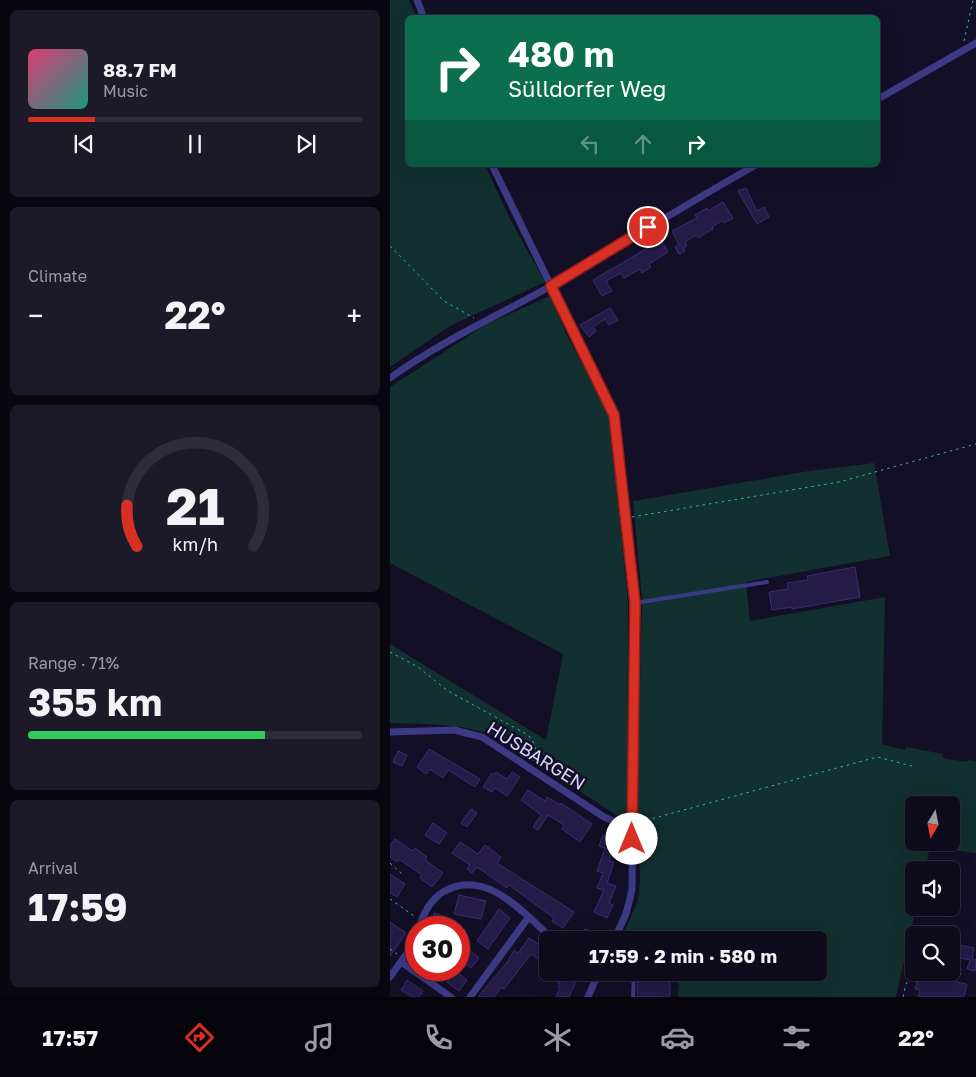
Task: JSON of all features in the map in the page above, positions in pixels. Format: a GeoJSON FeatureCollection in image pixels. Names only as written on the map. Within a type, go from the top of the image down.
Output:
{"type":"FeatureCollection","features":[{"type":"Feature","properties":{"kind":"street"},"geometry":{"type":"LineString","coordinates":[[416,0],[423,15]]}},
{"type":"Feature","properties":{"kind":"street"},"geometry":{"type":"LineString","coordinates":[[880,97],[976,43]]}},
{"type":"Feature","properties":{"kind":"street"},"geometry":{"type":"LineString","coordinates":[[493,167],[614,415],[635,603],[631,824],[632,890],[626,914],[618,931]]}},
{"type":"Feature","properties":{"kind":"street"},"geometry":{"type":"LineString","coordinates":[[390,378],[435,349],[551,286],[696,198],[752,167]]}},
{"type":"Feature","properties":{"kind":"street","name":"HUSBARGEN"},"geometry":{"type":"LineString","coordinates":[[390,732],[438,729],[468,732],[482,737],[604,817],[613,822],[631,824]]}},
{"type":"Feature","properties":{"kind":"street"},"geometry":{"type":"LineString","coordinates":[[423,916],[426,908],[435,898],[457,885],[469,884],[488,888],[504,897],[543,931]]}},
{"type":"Feature","properties":{"kind":"street"},"geometry":{"type":"LineString","coordinates":[[470,997],[528,918]]}},
{"type":"Feature","properties":{"kind":"street"},"geometry":{"type":"LineString","coordinates":[[390,977],[405,955]]}},
{"type":"Feature","properties":{"kind":"street"},"geometry":{"type":"LineString","coordinates":[[401,962],[451,997]]}},
{"type":"Feature","properties":{"kind":"street"},"geometry":{"type":"LineString","coordinates":[[588,997],[595,981]]}},
{"type":"Feature","properties":{"kind":"lane"},"geometry":{"type":"LineString","coordinates":[[635,603],[767,582]]}},
{"type":"Feature","properties":{"kind":"lane"},"geometry":{"type":"LineString","coordinates":[[633,997],[634,981]]}},
{"type":"Feature","properties":{"kind":"path"},"geometry":{"type":"LineString","coordinates":[[964,43],[973,0]]}},
{"type":"Feature","properties":{"kind":"path"},"geometry":{"type":"LineString","coordinates":[[390,246],[444,301],[475,318]]}},
{"type":"Feature","properties":{"kind":"path"},"geometry":{"type":"LineString","coordinates":[[627,518],[838,482],[976,444]]}},
{"type":"Feature","properties":{"kind":"path"},"geometry":{"type":"LineString","coordinates":[[390,652],[418,667],[448,690],[528,735],[534,742],[536,750],[530,768]]}},
{"type":"Feature","properties":{"kind":"path"},"geometry":{"type":"LineString","coordinates":[[631,824],[877,757],[912,766]]}},
{"type":"Feature","properties":{"kind":"path"},"geometry":{"type":"LineString","coordinates":[[390,863],[402,874]]}},
{"type":"Feature","properties":{"kind":"path"},"geometry":{"type":"LineString","coordinates":[[390,898],[411,916]]}},
{"type":"Feature","properties":{"kind":"path"},"geometry":{"type":"LineString","coordinates":[[903,997],[908,981]]}},
{"type":"Feature","properties":{"kind":"green space"},"geometry":{"type":"Polygon","coordinates":[[[390,0],[409,0],[416,15],[405,15],[405,167],[486,167],[510,219],[545,282],[450,326],[390,367],[390,0]]]}},
{"type":"Feature","properties":{"kind":"green space"},"geometry":{"type":"Polygon","coordinates":[[[550,296],[567,335],[610,417],[628,604],[627,811],[619,817],[497,737],[457,727],[432,724],[390,723],[390,644],[546,740],[563,654],[390,563],[390,387],[487,324],[550,296]]]}},
{"type":"Feature","properties":{"kind":"green space"},"geometry":{"type":"Polygon","coordinates":[[[874,463],[890,556],[746,582],[750,621],[885,597],[882,744],[905,750],[906,747],[943,754],[943,758],[967,762],[968,760],[976,761],[976,853],[960,851],[960,796],[905,796],[905,851],[929,851],[927,861],[905,861],[905,916],[914,916],[912,926],[905,926],[905,957],[896,997],[678,997],[679,981],[827,981],[827,931],[625,931],[638,900],[640,881],[637,812],[642,598],[633,501],[809,471],[874,463]]]}},
{"type":"Feature","properties":{"kind":"building"},"geometry":{"type":"Polygon","coordinates":[[[746,188],[757,211],[764,207],[769,217],[757,224],[738,191],[746,188]]]}},
{"type":"Feature","properties":{"kind":"building"},"geometry":{"type":"Polygon","coordinates":[[[723,202],[733,218],[724,223],[723,220],[698,238],[696,235],[685,242],[687,246],[683,248],[685,251],[679,254],[675,247],[679,245],[672,231],[697,218],[695,215],[707,208],[708,211],[723,202]]]}},
{"type":"Feature","properties":{"kind":"building"},"geometry":{"type":"Polygon","coordinates":[[[661,240],[668,252],[649,264],[651,267],[642,273],[640,269],[624,278],[621,273],[606,281],[612,291],[602,296],[593,280],[661,240]]]}},
{"type":"Feature","properties":{"kind":"building"},"geometry":{"type":"Polygon","coordinates":[[[610,308],[618,320],[609,325],[605,319],[593,327],[596,331],[589,337],[580,325],[610,308]]]}},
{"type":"Feature","properties":{"kind":"building"},"geometry":{"type":"Polygon","coordinates":[[[855,567],[860,597],[792,609],[792,607],[772,610],[769,592],[788,589],[787,583],[808,580],[807,576],[855,567]]]}},
{"type":"Feature","properties":{"kind":"building"},"geometry":{"type":"Polygon","coordinates":[[[429,749],[480,779],[475,787],[448,770],[443,778],[430,769],[426,774],[417,767],[429,749]]]}},
{"type":"Feature","properties":{"kind":"building"},"geometry":{"type":"Polygon","coordinates":[[[398,751],[407,755],[402,766],[393,762],[398,751]]]}},
{"type":"Feature","properties":{"kind":"building"},"geometry":{"type":"Polygon","coordinates":[[[496,772],[507,779],[512,772],[520,777],[507,796],[495,788],[492,792],[483,787],[492,773],[494,775],[496,772]]]}},
{"type":"Feature","properties":{"kind":"building"},"geometry":{"type":"Polygon","coordinates":[[[528,790],[545,801],[547,797],[560,805],[561,803],[592,824],[580,842],[562,829],[564,825],[548,815],[538,830],[533,827],[541,815],[521,800],[528,790]]]}},
{"type":"Feature","properties":{"kind":"building"},"geometry":{"type":"Polygon","coordinates":[[[471,809],[477,813],[467,827],[461,823],[471,809]]]}},
{"type":"Feature","properties":{"kind":"building"},"geometry":{"type":"Polygon","coordinates":[[[433,823],[447,833],[439,844],[425,835],[433,823]]]}},
{"type":"Feature","properties":{"kind":"building"},"geometry":{"type":"Polygon","coordinates":[[[603,835],[617,841],[609,861],[614,862],[607,883],[616,886],[609,903],[613,905],[607,918],[594,912],[604,890],[597,888],[603,873],[597,871],[605,848],[599,846],[603,835]]]}},
{"type":"Feature","properties":{"kind":"building"},"geometry":{"type":"Polygon","coordinates":[[[395,839],[412,851],[415,848],[427,857],[425,860],[443,873],[432,887],[420,878],[422,875],[399,859],[397,862],[390,857],[390,845],[395,839]]]}},
{"type":"Feature","properties":{"kind":"building"},"geometry":{"type":"Polygon","coordinates":[[[460,842],[478,854],[485,845],[501,857],[497,863],[574,912],[563,928],[552,921],[554,918],[509,885],[507,888],[477,867],[472,873],[467,869],[470,865],[452,853],[460,842]]]}},
{"type":"Feature","properties":{"kind":"building"},"geometry":{"type":"Polygon","coordinates":[[[390,874],[405,884],[397,897],[390,893],[390,874]]]}},
{"type":"Feature","properties":{"kind":"building"},"geometry":{"type":"Polygon","coordinates":[[[459,895],[486,901],[481,919],[454,914],[459,895]]]}},
{"type":"Feature","properties":{"kind":"building"},"geometry":{"type":"Polygon","coordinates":[[[499,909],[510,918],[488,949],[477,941],[499,909]]]}},
{"type":"Feature","properties":{"kind":"building"},"geometry":{"type":"Polygon","coordinates":[[[390,922],[405,932],[405,934],[390,956],[390,922]]]}},
{"type":"Feature","properties":{"kind":"building"},"geometry":{"type":"Polygon","coordinates":[[[529,938],[539,945],[538,959],[531,954],[504,989],[502,987],[494,997],[478,997],[508,961],[514,950],[518,953],[529,938]]]}},
{"type":"Feature","properties":{"kind":"building"},"geometry":{"type":"Polygon","coordinates":[[[960,945],[974,948],[972,959],[976,960],[975,971],[967,969],[970,960],[960,958],[960,945]]]}},
{"type":"Feature","properties":{"kind":"building"},"geometry":{"type":"Polygon","coordinates":[[[470,951],[479,958],[470,967],[470,951]]]}},
{"type":"Feature","properties":{"kind":"building"},"geometry":{"type":"Polygon","coordinates":[[[406,981],[408,981],[423,991],[419,997],[412,997],[401,990],[406,981]]]}},
{"type":"Feature","properties":{"kind":"building"},"geometry":{"type":"Polygon","coordinates":[[[448,981],[466,981],[459,991],[448,981]]]}},
{"type":"Feature","properties":{"kind":"building"},"geometry":{"type":"Polygon","coordinates":[[[555,981],[576,981],[569,997],[556,997],[560,988],[558,987],[559,983],[555,981]]]}},
{"type":"Feature","properties":{"kind":"building"},"geometry":{"type":"Polygon","coordinates":[[[638,981],[670,981],[670,997],[637,997],[638,981]]]}},
{"type":"Feature","properties":{"kind":"building"},"geometry":{"type":"Polygon","coordinates":[[[917,981],[953,981],[967,984],[964,997],[918,997],[920,990],[915,989],[917,981]]]}},
{"type":"Feature","properties":{"kind":"route"},"geometry":{"type":"LineString","coordinates":[[632,839],[635,603],[614,415],[551,286],[648,227]]}}]}
